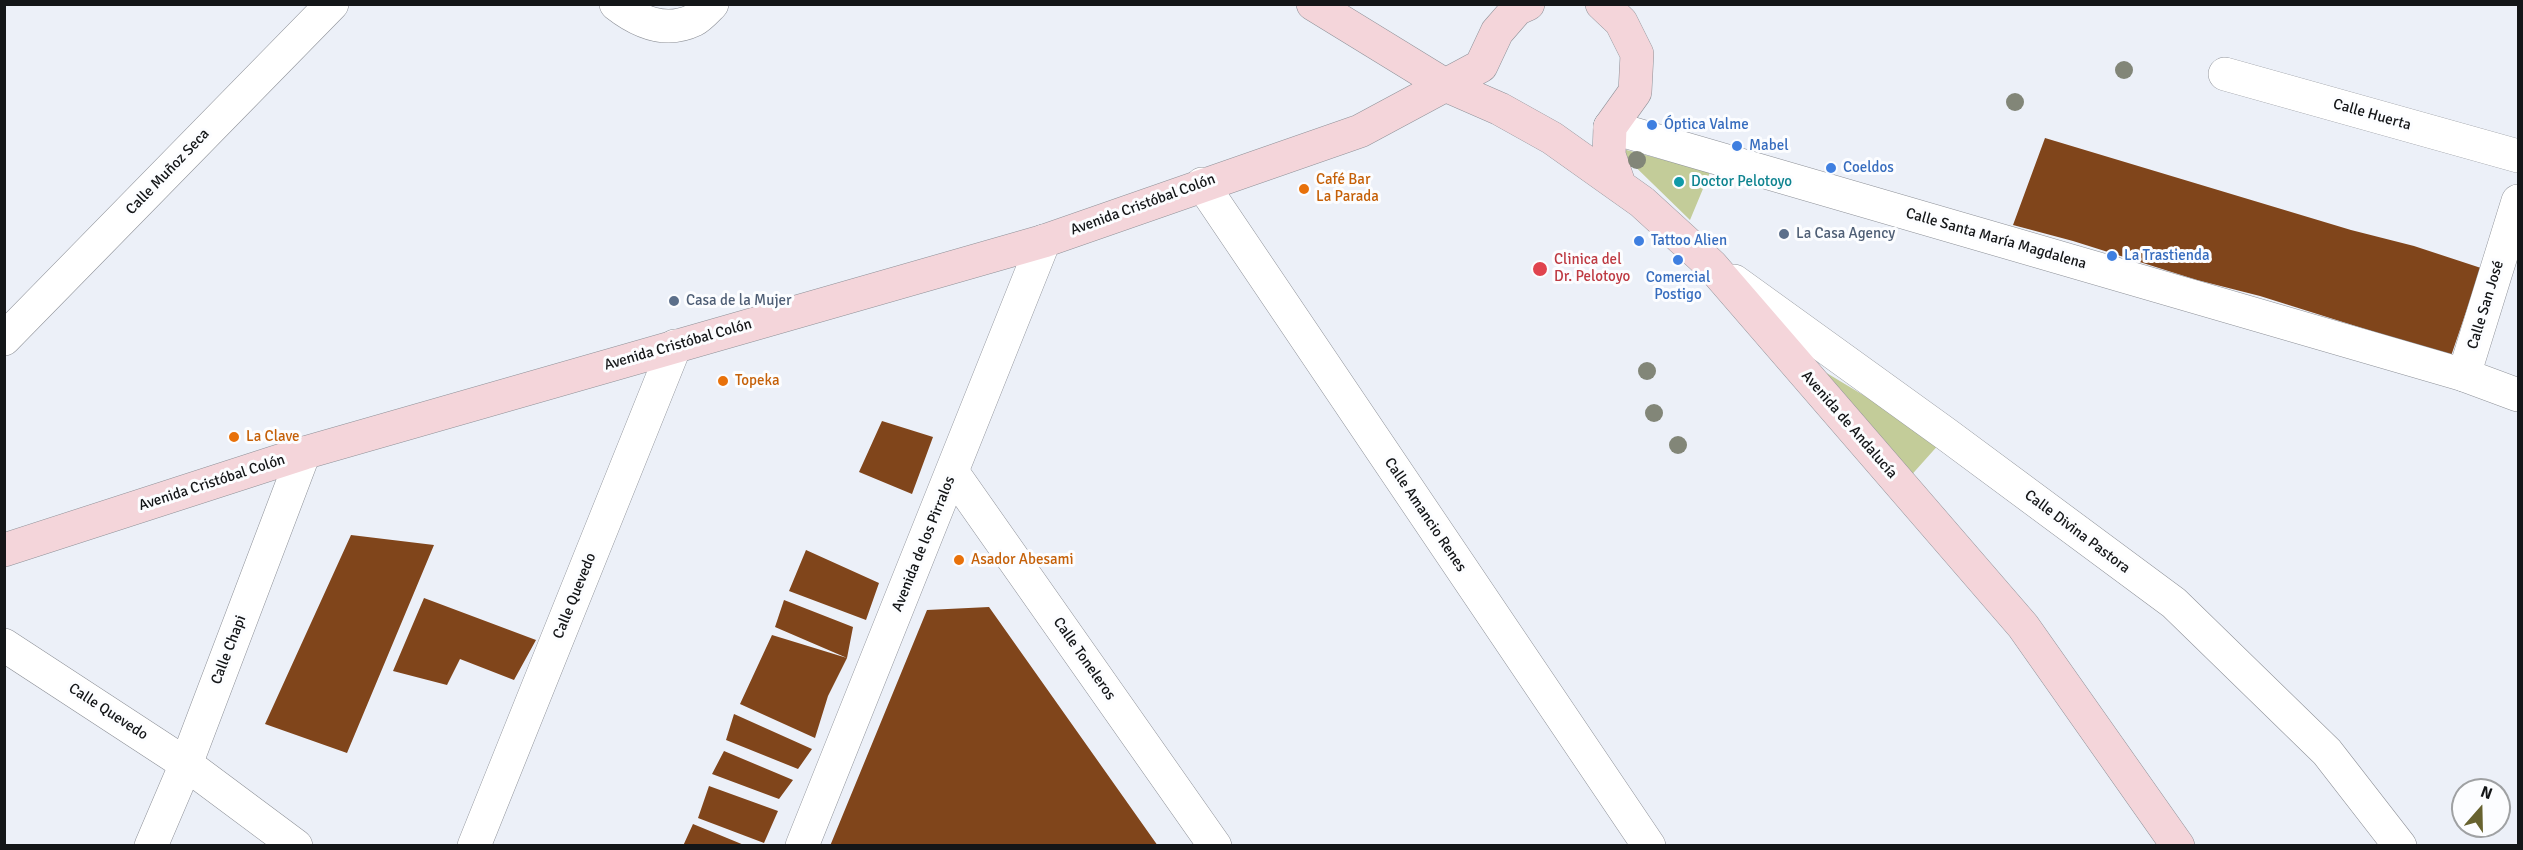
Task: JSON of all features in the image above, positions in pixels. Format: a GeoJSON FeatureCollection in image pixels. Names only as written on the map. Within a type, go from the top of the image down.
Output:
{"type":"FeatureCollection","features":[{"type":"Feature","properties":{"kind":"main road","name":"Avenida de Andalucía"},"geometry":{"type":"LineString","coordinates":[[1313,4],[1445,85],[1500,109],[1552,138],[1642,202],[1712,266],[2023,626],[2178,846]]}},
{"type":"Feature","properties":{"kind":"main road"},"geometry":{"type":"LineString","coordinates":[[1602,4],[1621,22],[1637,54],[1635,92],[1610,127],[1609,155],[1619,184]]}},
{"type":"Feature","properties":{"kind":"main road","name":"Avenida Cristóbal Colón"},"geometry":{"type":"LineString","coordinates":[[4,550],[304,453],[1044,241],[1202,184],[1360,131],[1481,66],[1497,32],[1520,6]]}},
{"type":"Feature","properties":{"kind":"street","name":"Calle Muñoz Seca"},"geometry":{"type":"LineString","coordinates":[[4,339],[332,4]]}},
{"type":"Feature","properties":{"kind":"street"},"geometry":{"type":"LineString","coordinates":[[616,4],[637,20],[666,26],[694,20],[712,4]]}},
{"type":"Feature","properties":{"kind":"street","name":"Calle Huerta"},"geometry":{"type":"LineString","coordinates":[[2225,74],[2518,156]]}},
{"type":"Feature","properties":{"kind":"street","name":"Calle Santa María Magdalena"},"geometry":{"type":"LineString","coordinates":[[1610,127],[2464,375],[2518,395]]}},
{"type":"Feature","properties":{"kind":"street","name":"Calle Amancio Renes"},"geometry":{"type":"LineString","coordinates":[[1202,184],[1648,846]]}},
{"type":"Feature","properties":{"kind":"street","name":"Calle San José"},"geometry":{"type":"LineString","coordinates":[[2464,375],[2518,201]]}},
{"type":"Feature","properties":{"kind":"street","name":"Avenida de los Pirralos"},"geometry":{"type":"LineString","coordinates":[[802,846],[1044,241]]}},
{"type":"Feature","properties":{"kind":"street","name":"Calle Divina Pastora"},"geometry":{"type":"LineString","coordinates":[[1712,266],[1946,434],[2174,603],[2327,752],[2400,846]]}},
{"type":"Feature","properties":{"kind":"street","name":"Calle Quevedo"},"geometry":{"type":"LineString","coordinates":[[474,846],[675,346]]}},
{"type":"Feature","properties":{"kind":"street","name":"Calle Chapi"},"geometry":{"type":"LineString","coordinates":[[152,846],[186,764],[304,453]]}},
{"type":"Feature","properties":{"kind":"street","name":"Calle Toneleros"},"geometry":{"type":"LineString","coordinates":[[953,473],[1215,846]]}},
{"type":"Feature","properties":{"kind":"street","name":"Calle Quevedo"},"geometry":{"type":"LineString","coordinates":[[4,645],[186,764],[296,846]]}},
{"type":"Feature","properties":{"kind":"green space"},"geometry":{"type":"Polygon","coordinates":[[[1615,147],[1710,172],[1690,220],[1615,147]]]}},
{"type":"Feature","properties":{"kind":"green space"},"geometry":{"type":"Polygon","coordinates":[[[1820,369],[1941,442],[1907,480],[1820,369]]]}},
{"type":"Feature","properties":{"kind":"building"},"geometry":{"type":"Polygon","coordinates":[[[2045,138],[2351,230],[2414,246],[2481,268],[2451,356],[2260,296],[2197,280],[2073,241],[2013,225],[2045,138]]]}},
{"type":"Feature","properties":{"kind":"building"},"geometry":{"type":"Polygon","coordinates":[[[882,421],[933,437],[912,494],[859,472],[882,421]]]}},
{"type":"Feature","properties":{"kind":"building"},"geometry":{"type":"Polygon","coordinates":[[[351,535],[434,545],[347,753],[265,724],[351,535]]]}},
{"type":"Feature","properties":{"kind":"building"},"geometry":{"type":"Polygon","coordinates":[[[806,550],[879,583],[866,620],[789,591],[806,550]]]}},
{"type":"Feature","properties":{"kind":"building"},"geometry":{"type":"Polygon","coordinates":[[[424,598],[536,640],[514,680],[460,659],[447,685],[393,671],[424,598]]]}},
{"type":"Feature","properties":{"kind":"building"},"geometry":{"type":"Polygon","coordinates":[[[784,600],[853,627],[847,658],[775,627],[784,600]]]}},
{"type":"Feature","properties":{"kind":"building"},"geometry":{"type":"Polygon","coordinates":[[[989,607],[1158,846],[830,846],[927,610],[989,607]]]}},
{"type":"Feature","properties":{"kind":"building"},"geometry":{"type":"Polygon","coordinates":[[[772,635],[847,658],[828,696],[815,738],[740,704],[772,635]]]}},
{"type":"Feature","properties":{"kind":"building"},"geometry":{"type":"Polygon","coordinates":[[[734,714],[812,749],[798,769],[726,740],[734,714]]]}},
{"type":"Feature","properties":{"kind":"building"},"geometry":{"type":"Polygon","coordinates":[[[724,751],[793,780],[779,799],[712,774],[724,751]]]}},
{"type":"Feature","properties":{"kind":"building"},"geometry":{"type":"Polygon","coordinates":[[[709,786],[778,811],[764,843],[698,818],[709,786]]]}},
{"type":"Feature","properties":{"kind":"building"},"geometry":{"type":"Polygon","coordinates":[[[693,824],[744,845],[744,846],[683,846],[693,824]]]}},
{"type":"Feature","properties":{"kind":"place","name":"Óptica Valme"},"geometry":{"type":"Point","coordinates":[1652,125]}},
{"type":"Feature","properties":{"kind":"place","name":"Mabel"},"geometry":{"type":"Point","coordinates":[1737,146]}},
{"type":"Feature","properties":{"kind":"place","name":"Coeldos"},"geometry":{"type":"Point","coordinates":[1831,168]}},
{"type":"Feature","properties":{"kind":"place","name":"Doctor Pelotoyo"},"geometry":{"type":"Point","coordinates":[1679,182]}},
{"type":"Feature","properties":{"kind":"place","name":"Café Bar La Parada"},"geometry":{"type":"Point","coordinates":[1304,189]}},
{"type":"Feature","properties":{"kind":"place","name":"La Casa Agency"},"geometry":{"type":"Point","coordinates":[1784,234]}},
{"type":"Feature","properties":{"kind":"place","name":"Tattoo Alien"},"geometry":{"type":"Point","coordinates":[1639,241]}},
{"type":"Feature","properties":{"kind":"place","name":"La Trastienda"},"geometry":{"type":"Point","coordinates":[2112,256]}},
{"type":"Feature","properties":{"kind":"place","name":"Comercial Postigo"},"geometry":{"type":"Point","coordinates":[1678,260]}},
{"type":"Feature","properties":{"kind":"place","name":"Clinica del Dr. Pelotoyo"},"geometry":{"type":"Point","coordinates":[1540,269]}},
{"type":"Feature","properties":{"kind":"place","name":"Casa de la Mujer"},"geometry":{"type":"Point","coordinates":[674,301]}},
{"type":"Feature","properties":{"kind":"place","name":"Topeka"},"geometry":{"type":"Point","coordinates":[723,381]}},
{"type":"Feature","properties":{"kind":"place","name":"La Clave"},"geometry":{"type":"Point","coordinates":[234,437]}},
{"type":"Feature","properties":{"kind":"place","name":"Asador Abesami"},"geometry":{"type":"Point","coordinates":[959,560]}}]}
